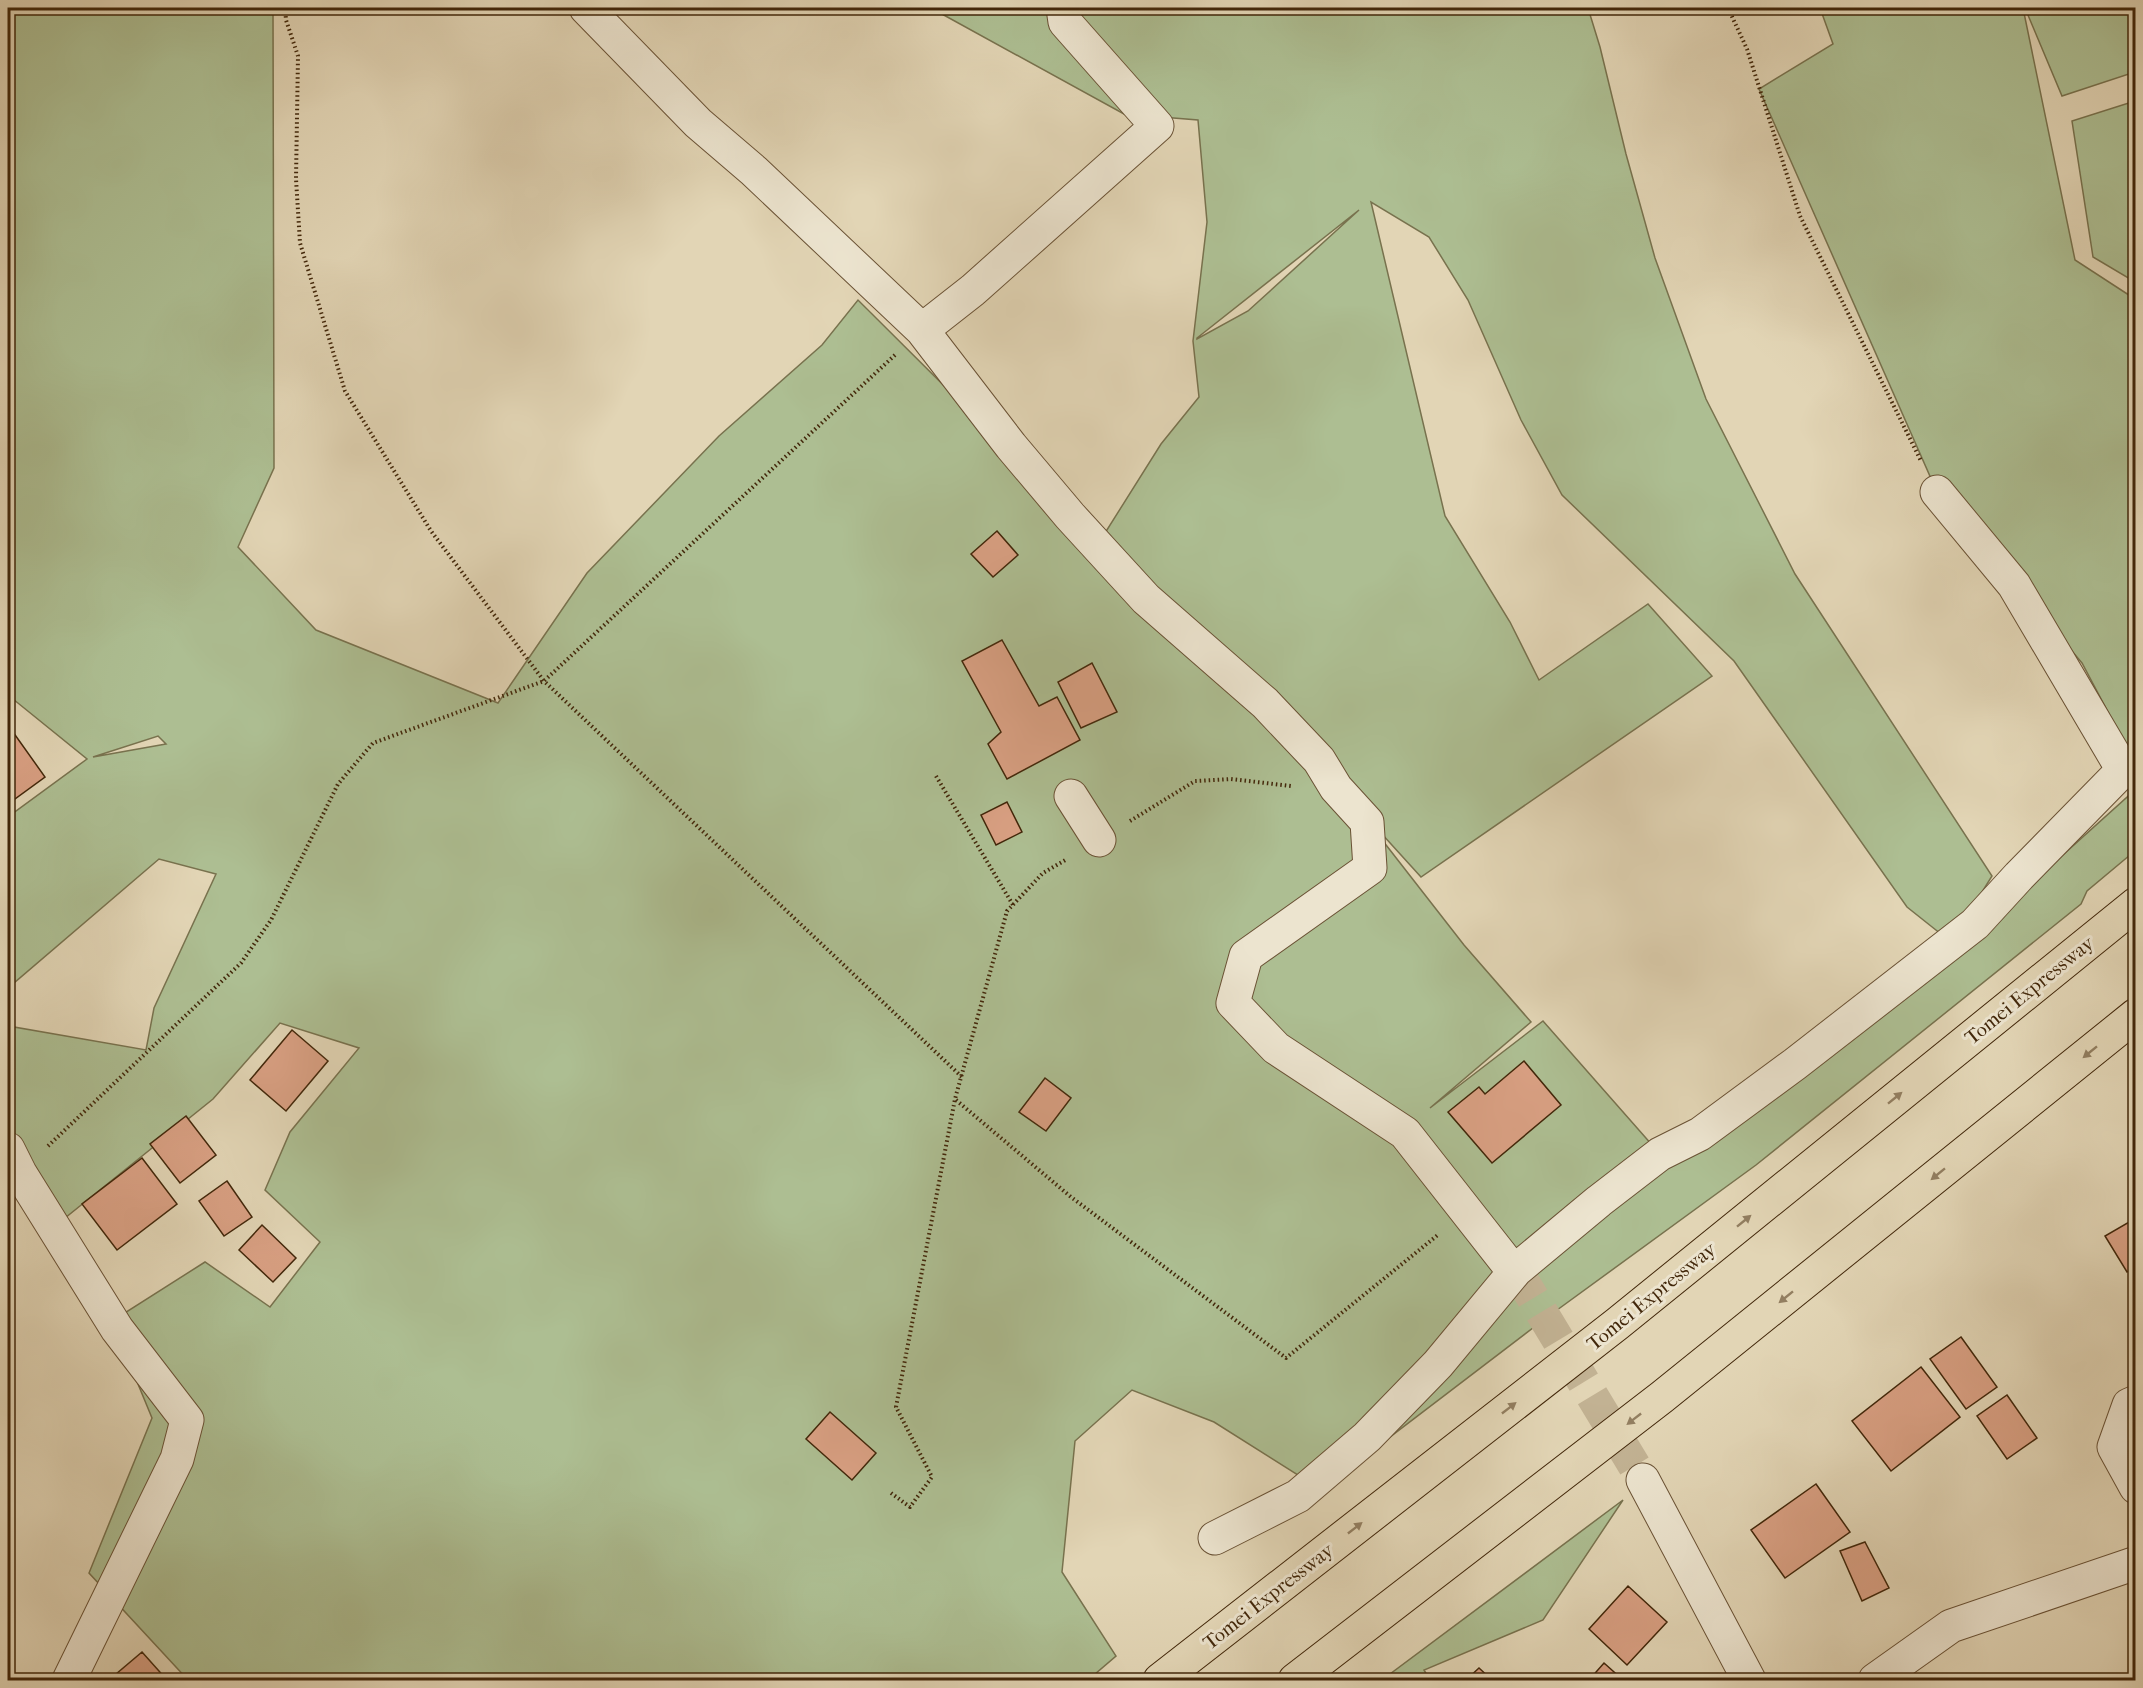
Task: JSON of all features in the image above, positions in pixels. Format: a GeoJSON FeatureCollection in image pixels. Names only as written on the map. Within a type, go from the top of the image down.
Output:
{"type":"FeatureCollection","features":[{"type":"Feature","properties":{"kind":"highway","name":"Tomei Expressway"},"geometry":{"type":"LineString","coordinates":[[1160,1680],[1617,1324],[2136,904]]}},
{"type":"Feature","properties":{"kind":"highway"},"geometry":{"type":"LineString","coordinates":[[1295,1680],[1662,1396],[2136,1016]]}},
{"type":"Feature","properties":{"kind":"street"},"geometry":{"type":"LineString","coordinates":[[586,8],[699,123],[754,171],[922,330],[1011,446],[1070,516],[1146,599],[1264,703],[1319,760],[1336,788],[1367,822],[1370,868],[1246,956],[1233,1003],[1276,1048],[1405,1133],[1507,1263],[1516,1270]]}},
{"type":"Feature","properties":{"kind":"street"},"geometry":{"type":"LineString","coordinates":[[922,330],[973,290],[1157,126],[1065,22],[1063,8]]}},
{"type":"Feature","properties":{"kind":"street"},"geometry":{"type":"LineString","coordinates":[[1215,1538],[1298,1496],[1367,1437],[1438,1364],[1516,1270],[1599,1201],[1660,1154],[1700,1134],[1795,1064],[1975,924],[2123,770],[2014,585],[1937,492]]}},
{"type":"Feature","properties":{"kind":"street"},"geometry":{"type":"LineString","coordinates":[[1071,796],[1099,840]]}},
{"type":"Feature","properties":{"kind":"street"},"geometry":{"type":"LineString","coordinates":[[14,1161],[117,1329],[187,1420],[177,1459],[69,1680]]}},
{"type":"Feature","properties":{"kind":"street"},"geometry":{"type":"LineString","coordinates":[[2136,1402],[2129,1405],[2114,1447],[2136,1487]]}},
{"type":"Feature","properties":{"kind":"street"},"geometry":{"type":"LineString","coordinates":[[1643,1480],[1749,1680]]}},
{"type":"Feature","properties":{"kind":"street"},"geometry":{"type":"LineString","coordinates":[[1875,1680],[1951,1626],[2136,1563]]}},
{"type":"Feature","properties":{"kind":"path"},"geometry":{"type":"LineString","coordinates":[[285,8],[286,20],[298,56],[296,179],[300,243],[345,391],[431,531],[544,681],[962,1077]]}},
{"type":"Feature","properties":{"kind":"path"},"geometry":{"type":"LineString","coordinates":[[1728,8],[1747,49],[1800,216],[1937,492]]}},
{"type":"Feature","properties":{"kind":"path"},"geometry":{"type":"LineString","coordinates":[[14,1161],[241,963],[271,920],[338,784],[373,743],[544,681],[922,330]]}},
{"type":"Feature","properties":{"kind":"path"},"geometry":{"type":"LineString","coordinates":[[936,776],[1013,905]]}},
{"type":"Feature","properties":{"kind":"path"},"geometry":{"type":"LineString","coordinates":[[891,1493],[910,1507],[932,1477],[896,1407],[955,1099],[1007,911],[1043,873],[1196,780],[1231,779],[1279,785],[1336,788]]}},
{"type":"Feature","properties":{"kind":"path"},"geometry":{"type":"LineString","coordinates":[[955,1099],[1071,1197],[1286,1358],[1467,1212]]}},
{"type":"Feature","properties":{"kind":"green space"},"geometry":{"type":"Polygon","coordinates":[[[8,8],[273,8],[274,468],[238,547],[316,630],[498,703],[587,573],[719,436],[822,345],[858,300],[1100,541],[1161,444],[1199,397],[1193,341],[1207,222],[1198,120],[1124,114],[931,8],[1588,8],[1655,258],[1706,399],[1795,574],[1992,876],[1951,942],[1907,907],[1734,661],[1562,495],[1521,420],[1468,300],[1429,237],[1371,202],[1445,516],[1510,622],[1539,680],[1648,604],[1712,676],[1421,877],[1351,800],[1464,945],[1531,1022],[1430,1108],[1543,1021],[1660,1154],[1943,963],[2135,790],[2136,850],[2087,891],[2081,904],[1756,1165],[1542,1321],[1365,1456],[1312,1484],[1214,1422],[1132,1390],[1075,1441],[1062,1572],[1116,1656],[1088,1680],[188,1680],[89,1573],[152,1418],[112,1321],[205,1262],[270,1307],[320,1242],[265,1190],[290,1132],[359,1048],[280,1023],[213,1099],[65,1218],[8,1146],[8,1026],[146,1050],[154,1008],[216,874],[159,859],[8,988],[8,817],[87,759],[8,695],[8,8]],[[1359,210],[1197,338],[1197,339],[1248,311],[1359,210]],[[158,736],[93,757],[166,744],[158,736]]]}},
{"type":"Feature","properties":{"kind":"green space"},"geometry":{"type":"Polygon","coordinates":[[[1820,8],[2023,8],[2075,260],[2135,299],[2135,763],[2082,663],[1937,492],[1759,89],[1833,44],[1820,8]]]}},
{"type":"Feature","properties":{"kind":"green space"},"geometry":{"type":"Polygon","coordinates":[[[2025,8],[2135,8],[2135,72],[2062,96],[2025,8]]]}},
{"type":"Feature","properties":{"kind":"green space"},"geometry":{"type":"Polygon","coordinates":[[[2136,101],[2135,282],[2093,257],[2072,121],[2136,101]]]}},
{"type":"Feature","properties":{"kind":"green space"},"geometry":{"type":"Polygon","coordinates":[[[1623,1500],[1543,1620],[1424,1670],[1430,1680],[1382,1680],[1623,1500]]]}},
{"type":"Feature","properties":{"kind":"building"},"geometry":{"type":"Polygon","coordinates":[[[997,531],[1018,555],[993,577],[971,554],[997,531]]]}},
{"type":"Feature","properties":{"kind":"building"},"geometry":{"type":"Polygon","coordinates":[[[1002,640],[1039,706],[1057,697],[1080,740],[1007,779],[988,744],[1001,732],[962,661],[1002,640]]]}},
{"type":"Feature","properties":{"kind":"building"},"geometry":{"type":"Polygon","coordinates":[[[1092,663],[1117,712],[1081,728],[1058,682],[1092,663]]]}},
{"type":"Feature","properties":{"kind":"building"},"geometry":{"type":"Polygon","coordinates":[[[8,725],[45,777],[8,804],[8,725]]]}},
{"type":"Feature","properties":{"kind":"building"},"geometry":{"type":"Polygon","coordinates":[[[1007,802],[1022,832],[996,845],[981,815],[1007,802]]]}},
{"type":"Feature","properties":{"kind":"building"},"geometry":{"type":"Polygon","coordinates":[[[292,1030],[328,1061],[286,1111],[250,1080],[292,1030]]]}},
{"type":"Feature","properties":{"kind":"building"},"geometry":{"type":"Polygon","coordinates":[[[1524,1061],[1561,1105],[1492,1163],[1448,1112],[1479,1087],[1485,1094],[1524,1061]]]}},
{"type":"Feature","properties":{"kind":"building"},"geometry":{"type":"Polygon","coordinates":[[[1045,1078],[1071,1098],[1046,1131],[1019,1112],[1045,1078]]]}},
{"type":"Feature","properties":{"kind":"building"},"geometry":{"type":"Polygon","coordinates":[[[186,1116],[216,1155],[180,1183],[150,1144],[186,1116]]]}},
{"type":"Feature","properties":{"kind":"building"},"geometry":{"type":"Polygon","coordinates":[[[142,1158],[177,1204],[117,1250],[82,1204],[142,1158]]]}},
{"type":"Feature","properties":{"kind":"building"},"geometry":{"type":"Polygon","coordinates":[[[227,1181],[252,1217],[224,1236],[199,1201],[227,1181]]]}},
{"type":"Feature","properties":{"kind":"building"},"geometry":{"type":"Polygon","coordinates":[[[2136,1218],[2136,1267],[2127,1272],[2105,1236],[2136,1218]]]}},
{"type":"Feature","properties":{"kind":"building"},"geometry":{"type":"Polygon","coordinates":[[[262,1225],[296,1258],[273,1282],[239,1250],[262,1225]]]}},
{"type":"Feature","properties":{"kind":"building"},"geometry":{"type":"Polygon","coordinates":[[[1961,1337],[1997,1387],[1966,1409],[1930,1359],[1961,1337]]]}},
{"type":"Feature","properties":{"kind":"building"},"geometry":{"type":"Polygon","coordinates":[[[1921,1367],[1960,1417],[1891,1471],[1852,1421],[1921,1367]]]}},
{"type":"Feature","properties":{"kind":"building"},"geometry":{"type":"Polygon","coordinates":[[[2007,1395],[2037,1438],[2007,1459],[1977,1416],[2007,1395]]]}},
{"type":"Feature","properties":{"kind":"building"},"geometry":{"type":"Polygon","coordinates":[[[830,1412],[876,1453],[852,1480],[806,1439],[830,1412]]]}},
{"type":"Feature","properties":{"kind":"building"},"geometry":{"type":"Polygon","coordinates":[[[1816,1484],[1850,1532],[1785,1578],[1751,1530],[1816,1484]]]}},
{"type":"Feature","properties":{"kind":"building"},"geometry":{"type":"Polygon","coordinates":[[[1865,1542],[1889,1588],[1862,1601],[1840,1551],[1865,1542]]]}},
{"type":"Feature","properties":{"kind":"building"},"geometry":{"type":"Polygon","coordinates":[[[1628,1586],[1667,1622],[1627,1665],[1589,1629],[1628,1586]]]}},
{"type":"Feature","properties":{"kind":"building"},"geometry":{"type":"Polygon","coordinates":[[[142,1652],[167,1680],[109,1680],[142,1652]]]}},
{"type":"Feature","properties":{"kind":"building"},"geometry":{"type":"Polygon","coordinates":[[[1604,1663],[1623,1680],[1589,1680],[1604,1663]]]}},
{"type":"Feature","properties":{"kind":"building"},"geometry":{"type":"Polygon","coordinates":[[[1479,1668],[1492,1680],[1466,1680],[1479,1668]]]}},
{"type":"Feature","properties":{"kind":"tunnel"},"geometry":{"type":"LineString","coordinates":[[1516,1270],[1643,1480]]}}]}
